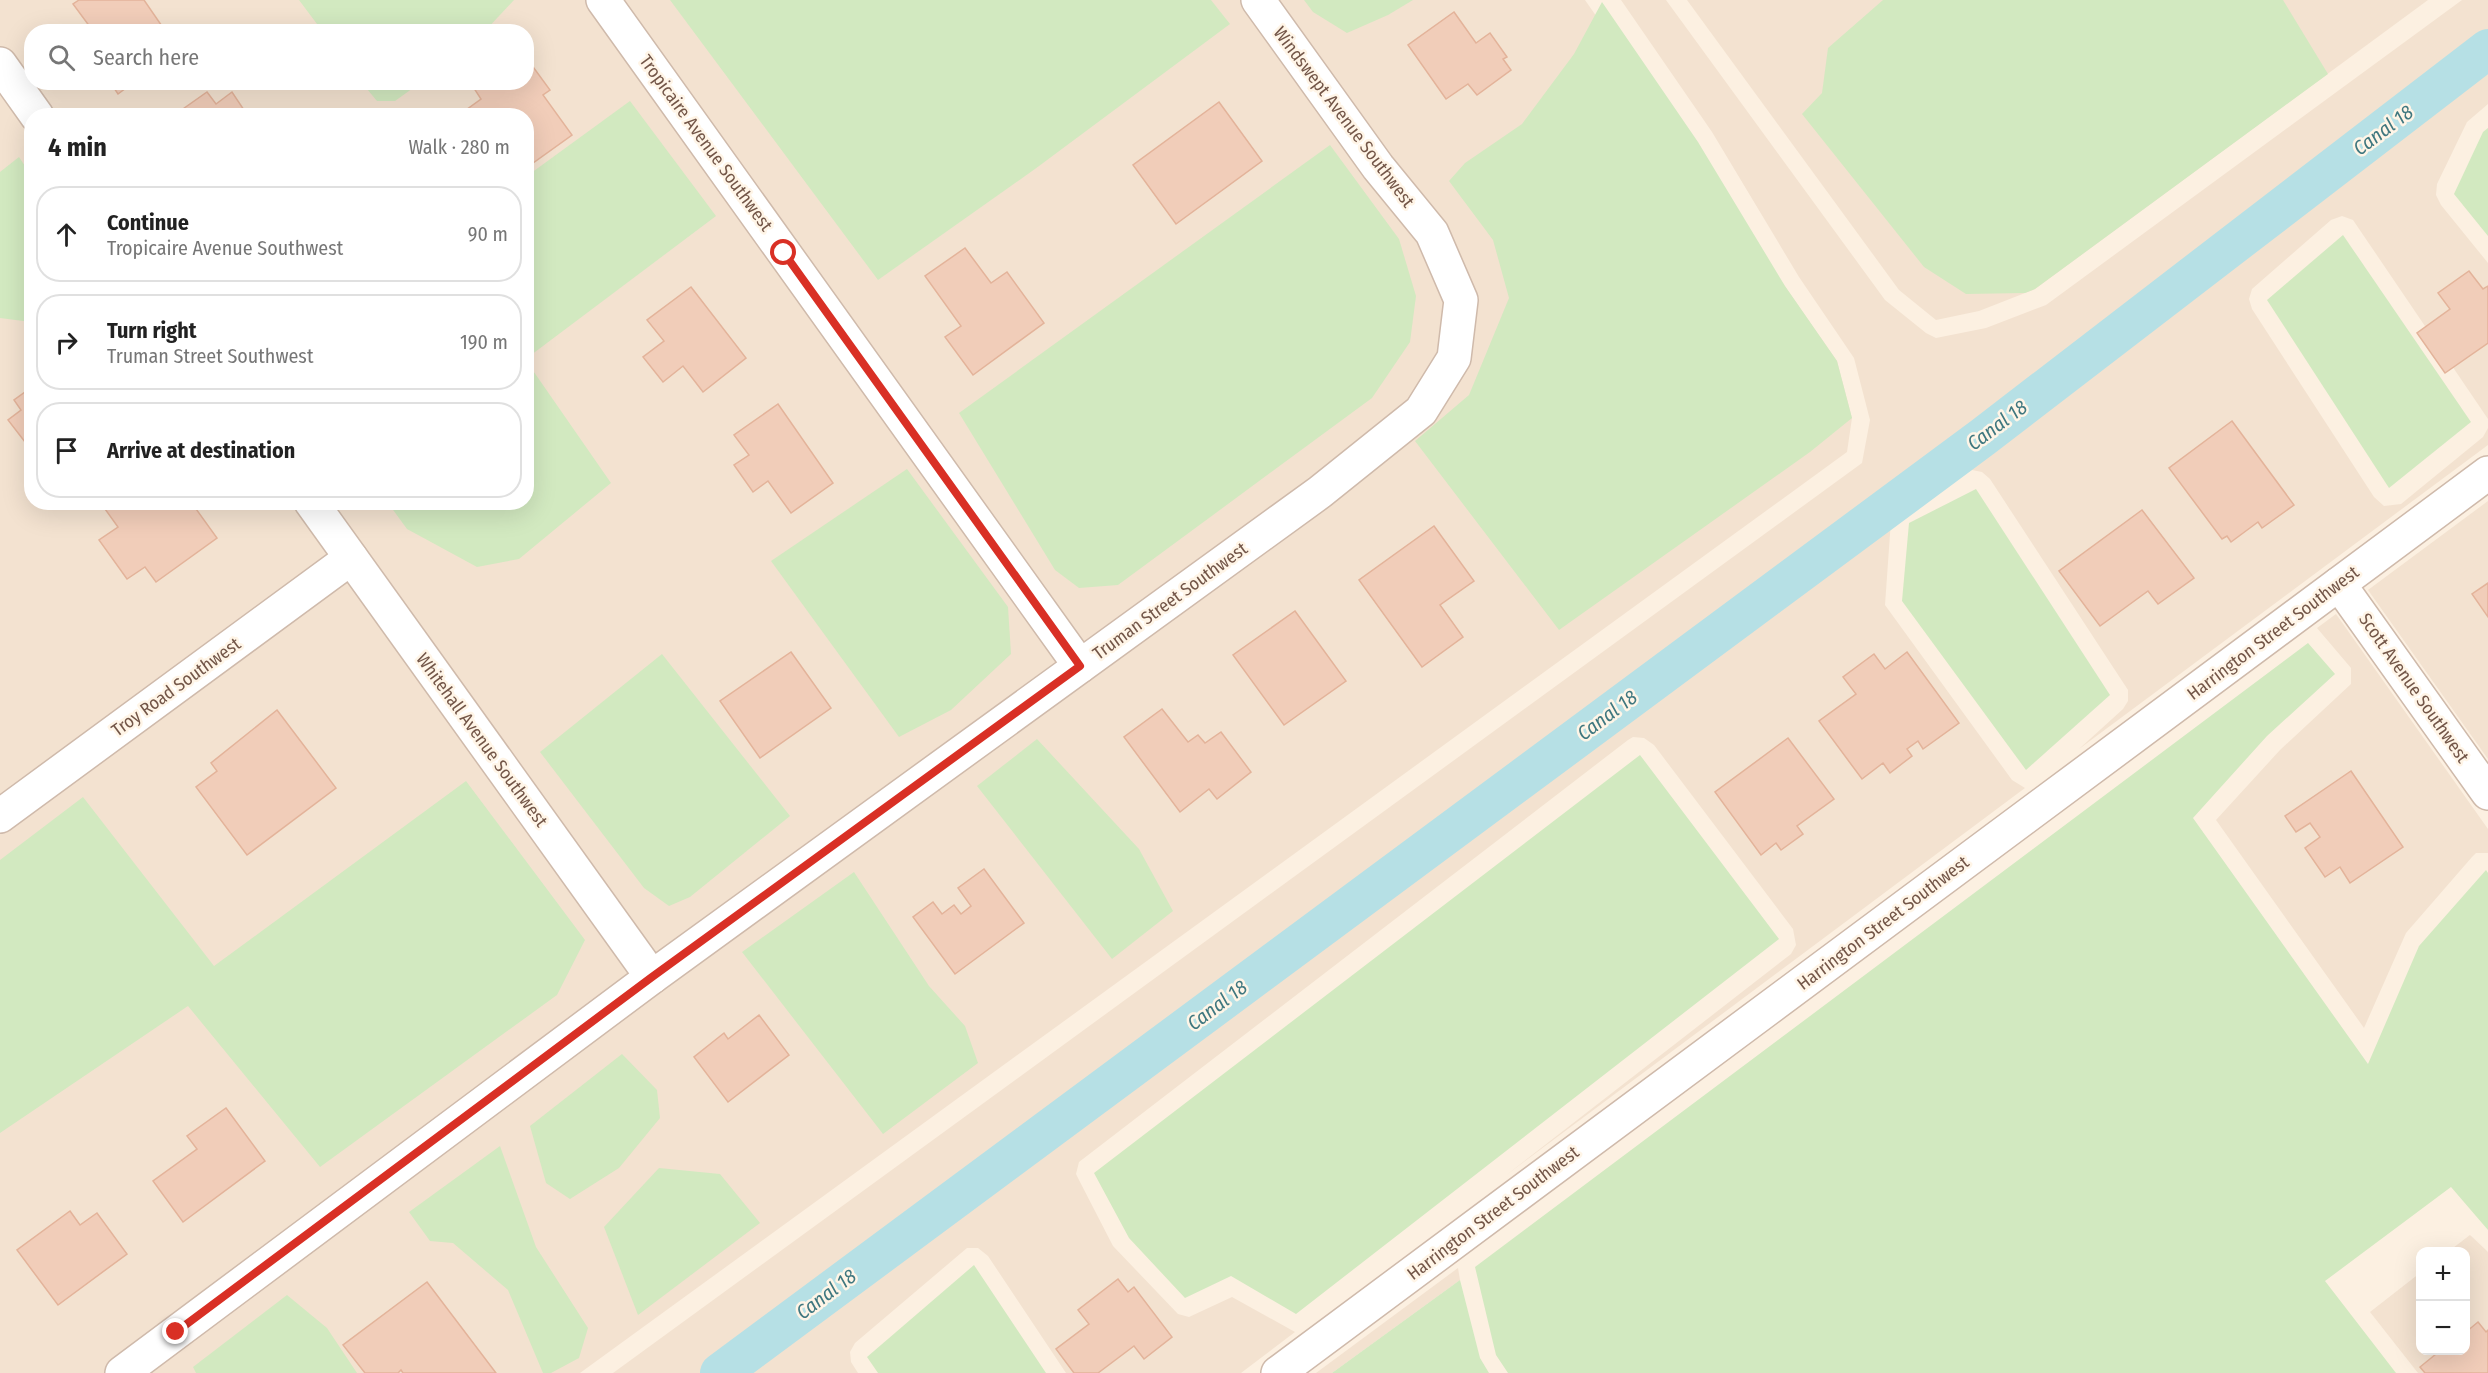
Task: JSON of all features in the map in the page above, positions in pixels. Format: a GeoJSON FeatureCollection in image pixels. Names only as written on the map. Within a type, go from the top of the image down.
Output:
{"type":"FeatureCollection","features":[{"type":"Feature","properties":{"kind":"street","name":"Tropicaire Avenue Southwest"},"geometry":{"type":"LineString","coordinates":[[603,0],[1080,666]]}},
{"type":"Feature","properties":{"kind":"street","name":"Windswept Avenue Southwest"},"geometry":{"type":"LineString","coordinates":[[1258,0],[1378,167],[1432,233]]}},
{"type":"Feature","properties":{"kind":"street"},"geometry":{"type":"LineString","coordinates":[[0,64],[30,108]]}},
{"type":"Feature","properties":{"kind":"street","name":"Truman Street Southwest"},"geometry":{"type":"LineString","coordinates":[[122,1373],[652,977],[1320,492],[1420,411],[1454,358],[1461,300],[1432,233]]}},
{"type":"Feature","properties":{"kind":"street","name":"Harrington Street Southwest"},"geometry":{"type":"LineString","coordinates":[[1278,1373],[2488,473]]}},
{"type":"Feature","properties":{"kind":"street","name":"Whitehall Avenue Southwest"},"geometry":{"type":"LineString","coordinates":[[317,510],[652,977]]}},
{"type":"Feature","properties":{"kind":"street","name":"Troy Road Southwest"},"geometry":{"type":"LineString","coordinates":[[0,816],[351,558]]}},
{"type":"Feature","properties":{"kind":"street","name":"Scott Avenue Southwest"},"geometry":{"type":"LineString","coordinates":[[2339,584],[2488,793]]}},
{"type":"Feature","properties":{"kind":"shaded area"},"geometry":{"type":"Polygon","coordinates":[[[0,0],[1585,0],[1837,361],[1852,418],[1847,452],[580,1373],[0,1373],[0,0]]]}},
{"type":"Feature","properties":{"kind":"shaded area"},"geometry":{"type":"Polygon","coordinates":[[[1621,0],[1666,0],[1885,300],[1926,333],[1936,338],[1986,328],[2046,305],[2462,0],[2488,0],[2488,104],[2467,122],[2437,184],[2436,195],[2441,205],[2488,263],[2488,419],[2353,220],[2342,216],[2331,220],[2252,289],[2249,299],[2252,309],[2374,497],[2384,506],[2401,504],[2483,437],[2488,428],[2488,445],[2079,749],[2123,709],[2128,701],[2128,690],[1990,479],[1982,472],[1972,470],[1895,509],[1891,520],[1885,605],[2012,780],[2025,788],[1505,1176],[1791,954],[1796,945],[1793,929],[1654,745],[1644,738],[1633,737],[1628,740],[1079,1162],[1076,1174],[1113,1246],[1178,1314],[1189,1317],[1232,1297],[1295,1332],[1241,1373],[1066,1373],[988,1256],[978,1248],[967,1248],[855,1343],[850,1352],[851,1362],[858,1373],[613,1373],[1862,463],[1870,420],[1854,358],[1799,277],[1712,132],[1621,0]]]}},
{"type":"Feature","properties":{"kind":"shaded area"},"geometry":{"type":"Polygon","coordinates":[[[1687,0],[2428,0],[2035,289],[1979,311],[1936,320],[1899,290],[1687,0]]]}},
{"type":"Feature","properties":{"kind":"shaded area"},"geometry":{"type":"Polygon","coordinates":[[[2488,501],[2488,759],[2368,590],[2488,501]]]}},
{"type":"Feature","properties":{"kind":"shaded area"},"geometry":{"type":"Polygon","coordinates":[[[2336,614],[2488,829],[2488,853],[2476,853],[2406,933],[2364,1028],[2216,820],[2280,750],[2351,684],[2351,668],[2317,628],[2336,614]]]}},
{"type":"Feature","properties":{"kind":"shaded area"},"geometry":{"type":"Polygon","coordinates":[[[2470,1235],[2488,1252],[2488,1373],[2418,1373],[2370,1312],[2416,1276],[2416,1355],[2470,1355],[2470,1247],[2454,1247],[2470,1235]]]}},
{"type":"Feature","properties":{"kind":"shaded area"},"geometry":{"type":"Polygon","coordinates":[[[1458,1268],[1460,1280],[1332,1373],[1316,1373],[1458,1268]]]}},
{"type":"Feature","properties":{"kind":"green space"},"geometry":{"type":"Polygon","coordinates":[[[299,0],[514,0],[492,24],[317,24],[299,0]]]}},
{"type":"Feature","properties":{"kind":"green space"},"geometry":{"type":"Polygon","coordinates":[[[670,0],[1211,0],[1230,24],[1035,169],[878,280],[670,0]]]}},
{"type":"Feature","properties":{"kind":"green space"},"geometry":{"type":"Polygon","coordinates":[[[1304,0],[1413,0],[1388,15],[1347,33],[1313,12],[1304,0]]]}},
{"type":"Feature","properties":{"kind":"green space"},"geometry":{"type":"Polygon","coordinates":[[[1883,0],[2283,0],[2328,74],[2035,289],[2025,293],[1966,294],[1924,267],[1802,114],[1822,93],[1828,48],[1883,0]]]}},
{"type":"Feature","properties":{"kind":"green space"},"geometry":{"type":"Polygon","coordinates":[[[1602,2],[1698,142],[1785,286],[1837,361],[1852,418],[1810,452],[1559,630],[1415,441],[1469,395],[1509,298],[1493,240],[1449,181],[1465,163],[1522,124],[1574,54],[1602,2]]]}},
{"type":"Feature","properties":{"kind":"green space"},"geometry":{"type":"Polygon","coordinates":[[[368,90],[410,90],[395,101],[377,101],[368,90]]]}},
{"type":"Feature","properties":{"kind":"green space"},"geometry":{"type":"Polygon","coordinates":[[[630,101],[716,216],[534,353],[534,171],[630,101]]]}},
{"type":"Feature","properties":{"kind":"green space"},"geometry":{"type":"Polygon","coordinates":[[[2488,128],[2488,236],[2454,194],[2483,132],[2488,128]]]}},
{"type":"Feature","properties":{"kind":"green space"},"geometry":{"type":"Polygon","coordinates":[[[1330,145],[1399,239],[1416,296],[1410,342],[1372,398],[1118,585],[1079,588],[1055,570],[959,413],[1330,145]]]}},
{"type":"Feature","properties":{"kind":"green space"},"geometry":{"type":"Polygon","coordinates":[[[19,157],[24,164],[24,321],[0,318],[0,172],[19,157]]]}},
{"type":"Feature","properties":{"kind":"green space"},"geometry":{"type":"Polygon","coordinates":[[[2343,235],[2471,422],[2389,488],[2267,300],[2343,235]]]}},
{"type":"Feature","properties":{"kind":"green space"},"geometry":{"type":"Polygon","coordinates":[[[534,372],[611,483],[519,559],[477,567],[407,529],[393,510],[534,510],[534,372]]]}},
{"type":"Feature","properties":{"kind":"green space"},"geometry":{"type":"Polygon","coordinates":[[[907,469],[1008,607],[1011,654],[951,710],[899,737],[771,561],[907,469]]]}},
{"type":"Feature","properties":{"kind":"green space"},"geometry":{"type":"Polygon","coordinates":[[[1976,489],[2110,695],[2026,770],[1902,601],[1909,523],[1976,489]]]}},
{"type":"Feature","properties":{"kind":"green space"},"geometry":{"type":"Polygon","coordinates":[[[2308,643],[2335,674],[2267,736],[2193,818],[2368,1064],[2419,946],[2486,870],[2488,873],[2488,1230],[2451,1187],[2325,1281],[2396,1373],[1508,1373],[1496,1355],[1475,1267],[2308,643]]]}},
{"type":"Feature","properties":{"kind":"green space"},"geometry":{"type":"Polygon","coordinates":[[[662,654],[790,816],[690,897],[669,906],[644,888],[540,752],[662,654]]]}},
{"type":"Feature","properties":{"kind":"green space"},"geometry":{"type":"Polygon","coordinates":[[[1037,739],[1139,849],[1173,911],[1112,959],[977,786],[1037,739]]]}},
{"type":"Feature","properties":{"kind":"green space"},"geometry":{"type":"Polygon","coordinates":[[[1640,755],[1779,939],[1296,1314],[1231,1276],[1185,1298],[1129,1238],[1094,1173],[1640,755]]]}},
{"type":"Feature","properties":{"kind":"green space"},"geometry":{"type":"Polygon","coordinates":[[[466,781],[585,940],[557,995],[320,1167],[188,1006],[0,1133],[0,860],[83,797],[214,966],[466,781]]]}},
{"type":"Feature","properties":{"kind":"green space"},"geometry":{"type":"Polygon","coordinates":[[[854,872],[929,986],[965,1026],[978,1063],[883,1134],[742,952],[854,872]]]}},
{"type":"Feature","properties":{"kind":"green space"},"geometry":{"type":"Polygon","coordinates":[[[622,1054],[657,1090],[660,1118],[619,1168],[570,1199],[546,1183],[530,1126],[622,1054]]]}},
{"type":"Feature","properties":{"kind":"green space"},"geometry":{"type":"Polygon","coordinates":[[[500,1146],[536,1247],[588,1328],[579,1358],[551,1373],[543,1373],[508,1290],[453,1243],[430,1241],[409,1212],[500,1146]]]}},
{"type":"Feature","properties":{"kind":"green space"},"geometry":{"type":"Polygon","coordinates":[[[659,1168],[720,1174],[760,1223],[638,1315],[604,1227],[659,1168]]]}},
{"type":"Feature","properties":{"kind":"green space"},"geometry":{"type":"Polygon","coordinates":[[[974,1265],[1046,1373],[878,1373],[867,1357],[974,1265]]]}},
{"type":"Feature","properties":{"kind":"green space"},"geometry":{"type":"Polygon","coordinates":[[[1460,1280],[1480,1358],[1489,1373],[1332,1373],[1460,1280]]]}},
{"type":"Feature","properties":{"kind":"green space"},"geometry":{"type":"Polygon","coordinates":[[[287,1295],[327,1328],[357,1373],[196,1373],[193,1367],[287,1295]]]}},
{"type":"Feature","properties":{"kind":"building"},"geometry":{"type":"Polygon","coordinates":[[[79,0],[144,0],[160,24],[88,24],[73,4],[79,0]]]}},
{"type":"Feature","properties":{"kind":"building"},"geometry":{"type":"Polygon","coordinates":[[[1454,12],[1476,43],[1490,33],[1507,57],[1503,59],[1511,70],[1477,95],[1468,84],[1446,99],[1408,45],[1454,12]]]}},
{"type":"Feature","properties":{"kind":"building"},"geometry":{"type":"Polygon","coordinates":[[[534,68],[550,90],[543,95],[572,135],[534,162],[534,108],[469,108],[481,99],[475,90],[534,90],[534,68]]]}},
{"type":"Feature","properties":{"kind":"building"},"geometry":{"type":"Polygon","coordinates":[[[207,92],[216,104],[232,92],[243,108],[184,108],[207,92]]]}},
{"type":"Feature","properties":{"kind":"building"},"geometry":{"type":"Polygon","coordinates":[[[1219,102],[1262,161],[1176,224],[1133,165],[1219,102]]]}},
{"type":"Feature","properties":{"kind":"building"},"geometry":{"type":"Polygon","coordinates":[[[965,248],[991,283],[1007,272],[1044,323],[973,375],[945,337],[961,326],[925,276],[965,248]]]}},
{"type":"Feature","properties":{"kind":"building"},"geometry":{"type":"Polygon","coordinates":[[[2469,271],[2483,289],[2488,286],[2488,343],[2445,373],[2417,333],[2450,309],[2438,293],[2469,271]]]}},
{"type":"Feature","properties":{"kind":"building"},"geometry":{"type":"Polygon","coordinates":[[[691,287],[746,358],[703,392],[683,366],[663,382],[643,357],[664,341],[647,320],[691,287]]]}},
{"type":"Feature","properties":{"kind":"building"},"geometry":{"type":"Polygon","coordinates":[[[24,393],[24,441],[8,420],[21,410],[14,400],[24,393]]]}},
{"type":"Feature","properties":{"kind":"building"},"geometry":{"type":"Polygon","coordinates":[[[778,404],[833,483],[791,513],[768,481],[753,492],[734,465],[749,455],[734,435],[778,404]]]}},
{"type":"Feature","properties":{"kind":"building"},"geometry":{"type":"Polygon","coordinates":[[[2232,421],[2294,505],[2262,528],[2258,522],[2231,542],[2227,536],[2222,539],[2169,468],[2232,421]]]}},
{"type":"Feature","properties":{"kind":"building"},"geometry":{"type":"Polygon","coordinates":[[[106,510],[197,510],[217,538],[156,582],[145,567],[127,579],[99,540],[118,527],[106,510]]]}},
{"type":"Feature","properties":{"kind":"building"},"geometry":{"type":"Polygon","coordinates":[[[2142,510],[2194,578],[2158,604],[2148,591],[2100,626],[2059,571],[2142,510]]]}},
{"type":"Feature","properties":{"kind":"building"},"geometry":{"type":"Polygon","coordinates":[[[1434,526],[1474,581],[1440,605],[1463,637],[1422,667],[1359,580],[1434,526]]]}},
{"type":"Feature","properties":{"kind":"building"},"geometry":{"type":"Polygon","coordinates":[[[2488,583],[2488,617],[2472,594],[2488,583]]]}},
{"type":"Feature","properties":{"kind":"building"},"geometry":{"type":"Polygon","coordinates":[[[1295,611],[1346,681],[1284,725],[1233,655],[1295,611]]]}},
{"type":"Feature","properties":{"kind":"building"},"geometry":{"type":"Polygon","coordinates":[[[791,652],[831,708],[760,758],[720,701],[791,652]]]}},
{"type":"Feature","properties":{"kind":"building"},"geometry":{"type":"Polygon","coordinates":[[[1907,652],[1959,723],[1923,749],[1918,741],[1907,749],[1912,756],[1890,773],[1883,763],[1862,779],[1819,721],[1856,694],[1843,677],[1874,654],[1885,669],[1907,652]]]}},
{"type":"Feature","properties":{"kind":"building"},"geometry":{"type":"Polygon","coordinates":[[[1162,709],[1188,742],[1198,735],[1205,743],[1221,732],[1251,772],[1217,799],[1209,789],[1180,812],[1124,737],[1162,709]]]}},
{"type":"Feature","properties":{"kind":"building"},"geometry":{"type":"Polygon","coordinates":[[[277,710],[336,788],[247,855],[196,787],[217,771],[211,763],[277,710]]]}},
{"type":"Feature","properties":{"kind":"building"},"geometry":{"type":"Polygon","coordinates":[[[1788,738],[1834,799],[1797,826],[1803,834],[1781,850],[1776,843],[1761,855],[1715,792],[1788,738]]]}},
{"type":"Feature","properties":{"kind":"building"},"geometry":{"type":"Polygon","coordinates":[[[2351,771],[2403,847],[2350,883],[2340,867],[2325,877],[2305,848],[2320,837],[2310,823],[2296,832],[2285,816],[2351,771]]]}},
{"type":"Feature","properties":{"kind":"building"},"geometry":{"type":"Polygon","coordinates":[[[984,869],[1024,923],[955,974],[913,917],[933,902],[942,914],[954,905],[961,914],[971,906],[958,888],[984,869]]]}},
{"type":"Feature","properties":{"kind":"building"},"geometry":{"type":"Polygon","coordinates":[[[759,1015],[789,1055],[728,1102],[694,1057],[724,1033],[728,1039],[759,1015]]]}},
{"type":"Feature","properties":{"kind":"building"},"geometry":{"type":"Polygon","coordinates":[[[226,1108],[265,1161],[183,1222],[153,1181],[197,1149],[187,1136],[226,1108]]]}},
{"type":"Feature","properties":{"kind":"building"},"geometry":{"type":"Polygon","coordinates":[[[70,1211],[80,1225],[97,1213],[127,1254],[58,1305],[17,1250],[70,1211]]]}},
{"type":"Feature","properties":{"kind":"building"},"geometry":{"type":"Polygon","coordinates":[[[1118,1279],[1128,1292],[1134,1287],[1172,1337],[1144,1359],[1134,1346],[1098,1373],[1074,1373],[1056,1349],[1089,1324],[1078,1310],[1118,1279]]]}},
{"type":"Feature","properties":{"kind":"building"},"geometry":{"type":"Polygon","coordinates":[[[427,1282],[496,1373],[403,1373],[401,1370],[398,1373],[365,1373],[343,1345],[427,1282]]]}},
{"type":"Feature","properties":{"kind":"building"},"geometry":{"type":"Polygon","coordinates":[[[2478,1322],[2486,1332],[2488,1330],[2488,1373],[2425,1373],[2420,1367],[2435,1355],[2470,1355],[2470,1329],[2478,1322]]]}},
{"type":"Feature","properties":{"kind":"waterway","name":"Canal 18"},"geometry":{"type":"LineString","coordinates":[[720,1373],[1983,437],[2488,49]]}},
{"type":"Feature","properties":{"kind":"route"},"geometry":{"type":"LineString","coordinates":[[176,1332],[652,977],[1080,666],[784,253]]}}]}
